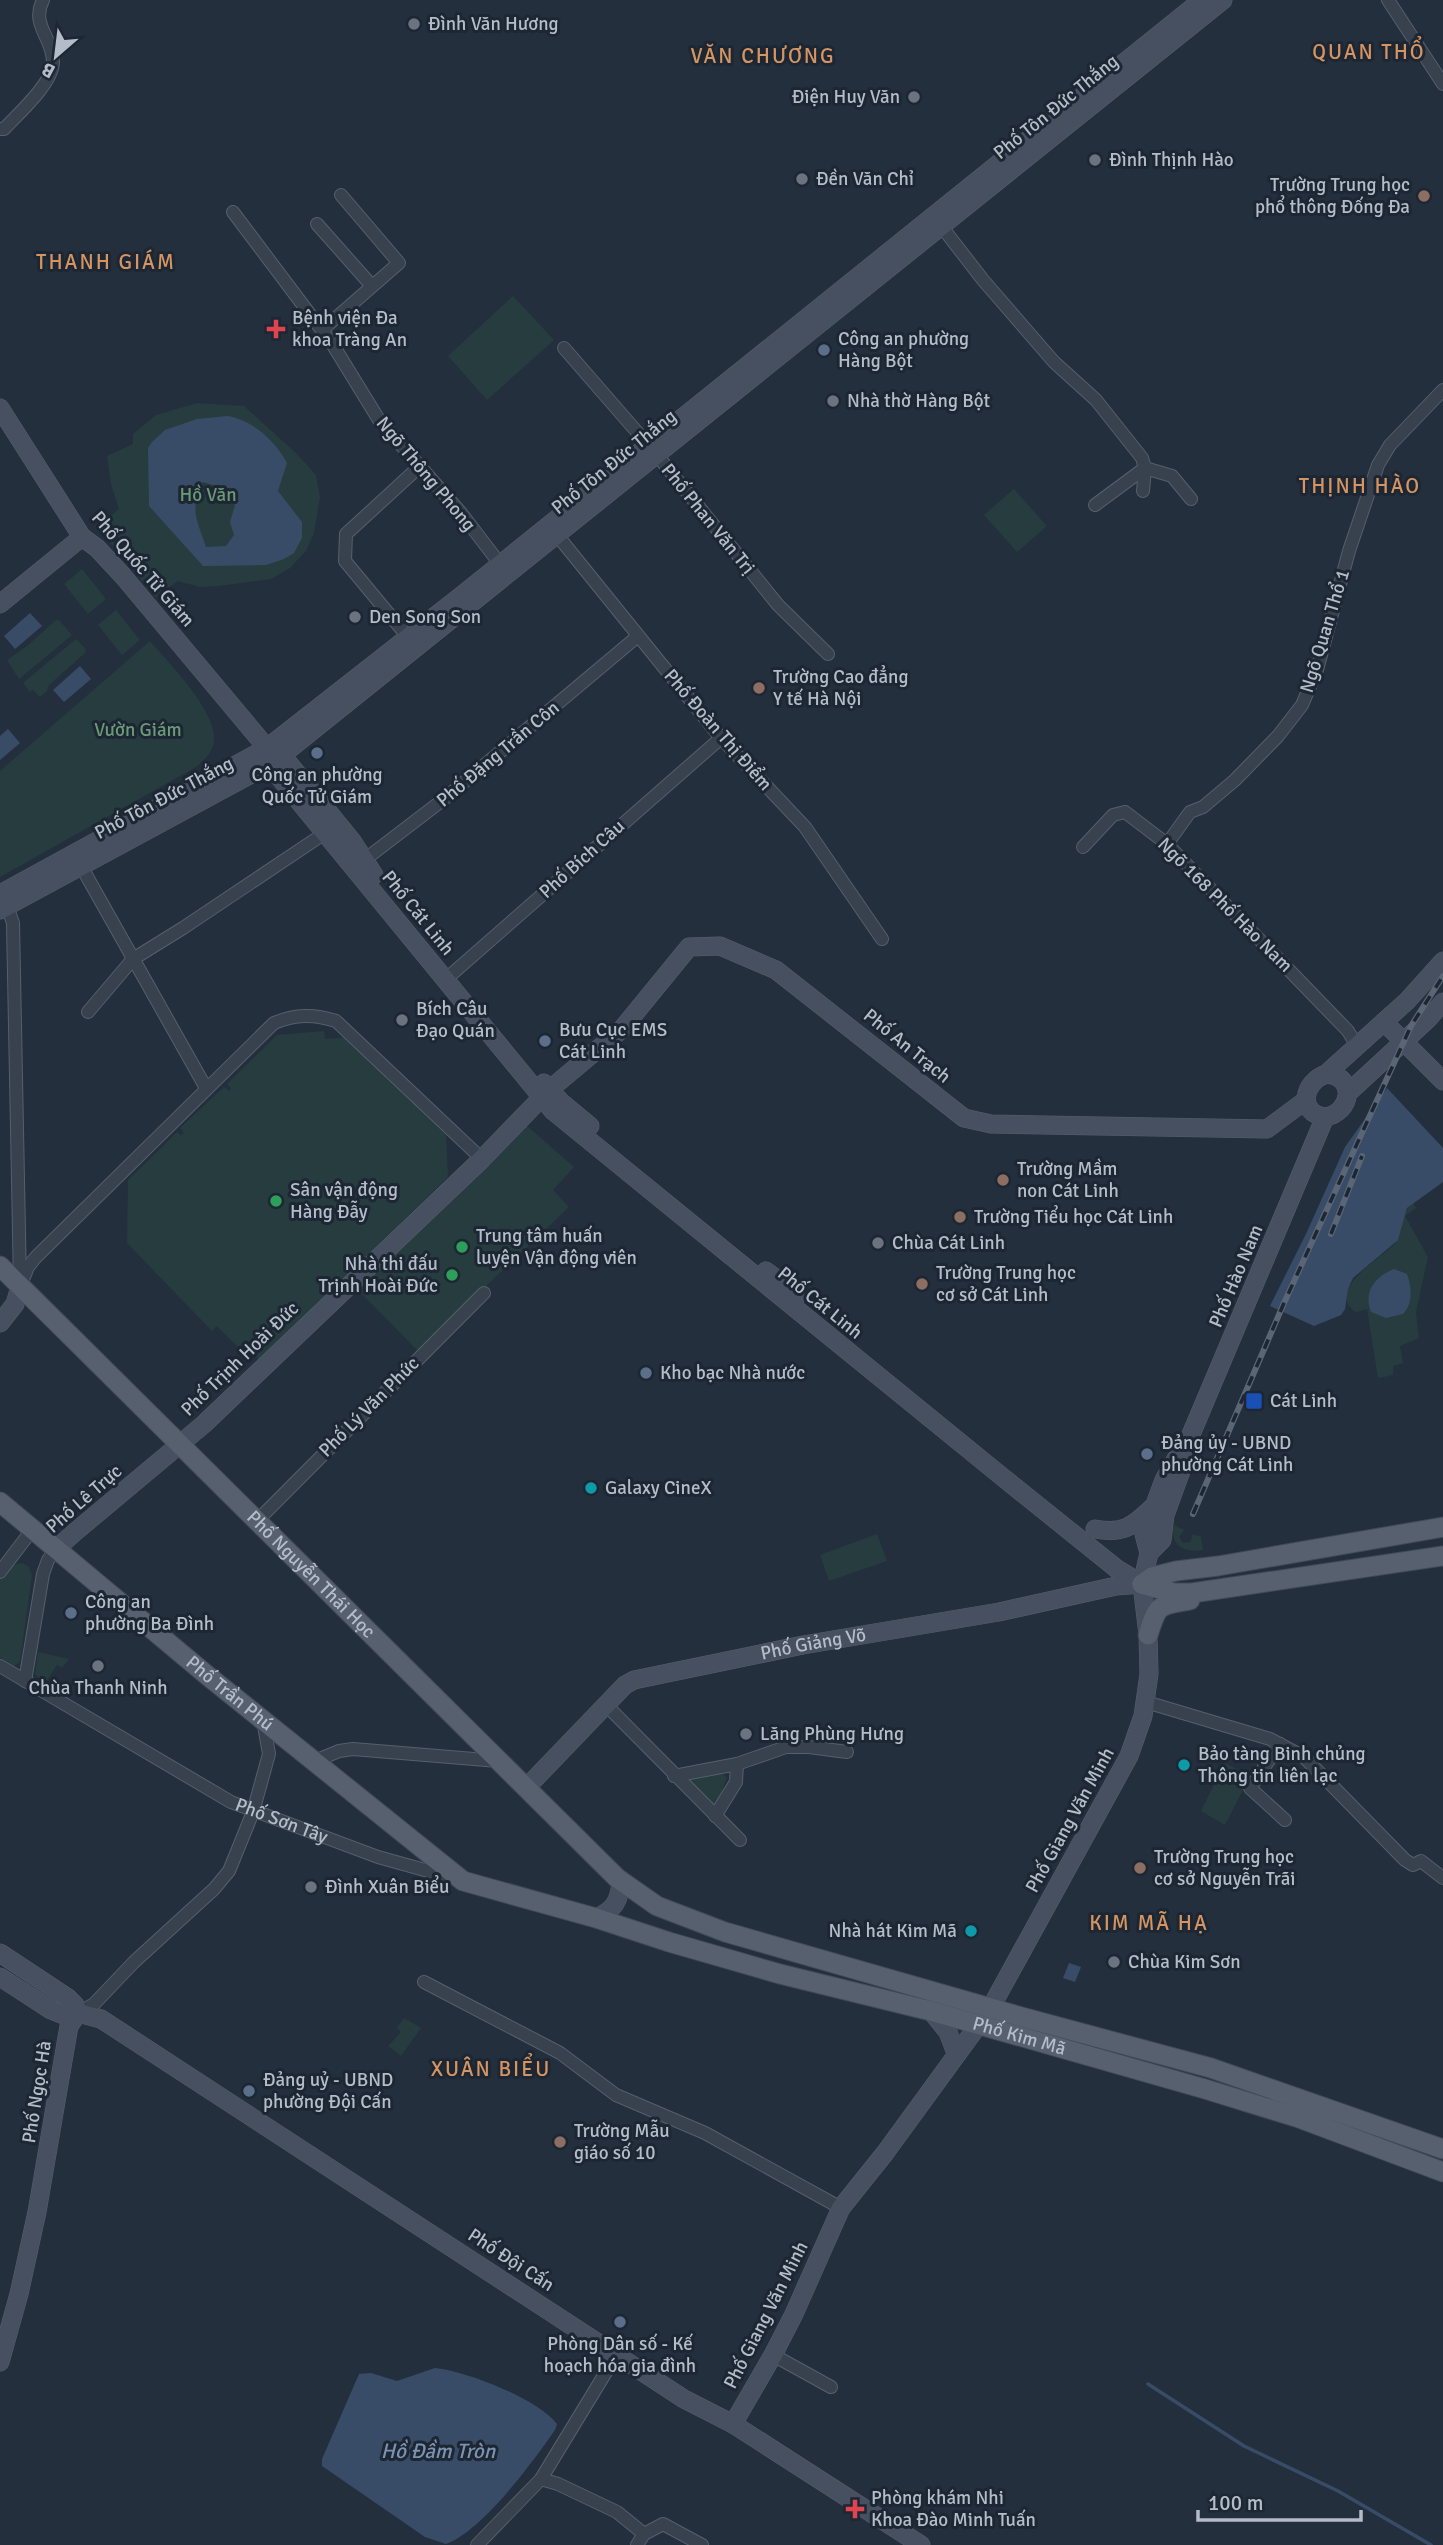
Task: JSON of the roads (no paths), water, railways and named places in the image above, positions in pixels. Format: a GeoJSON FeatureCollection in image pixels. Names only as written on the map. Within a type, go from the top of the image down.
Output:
{"type":"FeatureCollection","features":[{"type":"Feature","properties":{"kind":"main road","name":"Phố Nguyễn Thái Học"},"geometry":{"type":"LineString","coordinates":[[0,1266],[179,1446],[621,1880]]}},
{"type":"Feature","properties":{"kind":"main road","name":"Phố Trần Phú"},"geometry":{"type":"LineString","coordinates":[[0,1502],[263,1720],[463,1881]]}},
{"type":"Feature","properties":{"kind":"main road","name":"Phố Giảng Võ"},"geometry":{"type":"LineString","coordinates":[[1142,1584],[1152,1577],[1176,1571],[1434,1529]]}},
{"type":"Feature","properties":{"kind":"main road"},"geometry":{"type":"LineString","coordinates":[[1434,1529],[1436,1557]]}},
{"type":"Feature","properties":{"kind":"main road","name":"Phố Giảng Võ"},"geometry":{"type":"LineString","coordinates":[[1142,1584],[1174,1593],[1209,1591],[1436,1557]]}},
{"type":"Feature","properties":{"kind":"main road"},"geometry":{"type":"LineString","coordinates":[[1148,1635],[1155,1613],[1161,1605],[1193,1600],[1209,1591]]}},
{"type":"Feature","properties":{"kind":"main road","name":"Phố Kim Mã"},"geometry":{"type":"LineString","coordinates":[[621,1880],[657,1906],[725,1932],[990,2009],[1211,2068],[1443,2148]]}},
{"type":"Feature","properties":{"kind":"main road","name":"Phố Sơn Tây"},"geometry":{"type":"LineString","coordinates":[[463,1881],[593,1917]]}},
{"type":"Feature","properties":{"kind":"main road"},"geometry":{"type":"LineString","coordinates":[[669,1942],[679,1916]]}},
{"type":"Feature","properties":{"kind":"main road","name":"Phố Kim Mã"},"geometry":{"type":"LineString","coordinates":[[593,1917],[780,1974],[931,2011],[1205,2089],[1299,2118],[1443,2172]]}},
{"type":"Feature","properties":{"kind":"main road"},"geometry":{"type":"LineString","coordinates":[[1205,2089],[1211,2068]]}},
{"type":"Feature","properties":{"kind":"street"},"geometry":{"type":"LineString","coordinates":[[2,129],[43,86],[50,73],[52,55],[38,15],[43,0]]}},
{"type":"Feature","properties":{"kind":"street","name":"Phố Tôn Đức Thắng"},"geometry":{"type":"LineString","coordinates":[[938,221],[1202,0]]}},
{"type":"Feature","properties":{"kind":"street","name":"Phố Tôn Đức Thắng"},"geometry":{"type":"LineString","coordinates":[[3,901],[81,866],[273,756],[938,221],[1223,0]]}},
{"type":"Feature","properties":{"kind":"street"},"geometry":{"type":"LineString","coordinates":[[1388,0],[1443,84]]}},
{"type":"Feature","properties":{"kind":"street"},"geometry":{"type":"LineString","coordinates":[[322,330],[399,263],[341,195]]}},
{"type":"Feature","properties":{"kind":"street","name":"Ngõ Thông Phong"},"geometry":{"type":"LineString","coordinates":[[233,212],[333,345],[379,420],[461,513],[500,564]]}},
{"type":"Feature","properties":{"kind":"street"},"geometry":{"type":"LineString","coordinates":[[938,221],[983,280],[1054,362],[1096,400],[1142,458],[1145,468],[1143,491]]}},
{"type":"Feature","properties":{"kind":"street"},"geometry":{"type":"LineString","coordinates":[[317,224],[372,286]]}},
{"type":"Feature","properties":{"kind":"street","name":"Phố Phan Văn Trị"},"geometry":{"type":"LineString","coordinates":[[564,348],[652,450],[778,605],[828,654]]}},
{"type":"Feature","properties":{"kind":"street","name":"Ngõ Quan Thổ 1"},"geometry":{"type":"LineString","coordinates":[[1167,844],[1190,812],[1203,807],[1235,780],[1278,736],[1301,705],[1317,670],[1349,551],[1378,465],[1390,444],[1443,390]]}},
{"type":"Feature","properties":{"kind":"street","name":"Phố Quốc Tử Giám"},"geometry":{"type":"LineString","coordinates":[[0,408],[82,537],[97,548],[123,576],[273,756]]}},
{"type":"Feature","properties":{"kind":"street"},"geometry":{"type":"LineString","coordinates":[[408,638],[345,561],[346,534],[419,467]]}},
{"type":"Feature","properties":{"kind":"street"},"geometry":{"type":"LineString","coordinates":[[1145,468],[1172,476],[1191,499]]}},
{"type":"Feature","properties":{"kind":"street"},"geometry":{"type":"LineString","coordinates":[[1095,505],[1145,468]]}},
{"type":"Feature","properties":{"kind":"street","name":"Phố Tôn Đức Thắng"},"geometry":{"type":"LineString","coordinates":[[3,901],[273,756],[408,638],[446,616],[500,564],[553,530]]}},
{"type":"Feature","properties":{"kind":"street","name":"Phố Đoàn Thị Điểm"},"geometry":{"type":"LineString","coordinates":[[553,530],[721,738],[805,827],[883,939]]}},
{"type":"Feature","properties":{"kind":"street"},"geometry":{"type":"LineString","coordinates":[[0,604],[82,537]]}},
{"type":"Feature","properties":{"kind":"street","name":"Phố Đặng Trần Côn"},"geometry":{"type":"LineString","coordinates":[[358,864],[444,799],[638,636]]}},
{"type":"Feature","properties":{"kind":"street","name":"Phố Bích Câu"},"geometry":{"type":"LineString","coordinates":[[449,977],[721,738]]}},
{"type":"Feature","properties":{"kind":"street","name":"Phố Cát Linh"},"geometry":{"type":"LineString","coordinates":[[273,756],[325,833],[358,864],[564,1120],[794,1300],[1117,1569],[1142,1584]]}},
{"type":"Feature","properties":{"kind":"street","name":"Phố Cát Linh"},"geometry":{"type":"LineString","coordinates":[[273,756],[352,841],[358,864]]}},
{"type":"Feature","properties":{"kind":"street","name":"Ngõ 168 Phố Hào Nam"},"geometry":{"type":"LineString","coordinates":[[1083,847],[1113,815],[1125,811],[1167,844],[1348,1031],[1357,1046]]}},
{"type":"Feature","properties":{"kind":"street"},"geometry":{"type":"LineString","coordinates":[[88,1012],[133,959],[325,833]]}},
{"type":"Feature","properties":{"kind":"street"},"geometry":{"type":"LineString","coordinates":[[81,866],[206,1088]]}},
{"type":"Feature","properties":{"kind":"street"},"geometry":{"type":"LineString","coordinates":[[3,901],[13,923],[20,1287]]}},
{"type":"Feature","properties":{"kind":"street","name":"Phố An Trạch"},"geometry":{"type":"LineString","coordinates":[[546,1095],[622,1029],[689,947],[720,946],[776,970],[964,1118],[990,1124],[1267,1129],[1306,1100]]}},
{"type":"Feature","properties":{"kind":"street"},"geometry":{"type":"LineString","coordinates":[[1325,1117],[1312,1112],[1306,1100],[1312,1081],[1326,1074],[1407,1001],[1443,961]]}},
{"type":"Feature","properties":{"kind":"street","name":"Phố Hào Nam"},"geometry":{"type":"LineString","coordinates":[[1148,1556],[1162,1540],[1165,1515],[1184,1463],[1184,1451],[1325,1117],[1333,1116],[1343,1108],[1348,1093],[1443,1002]]}},
{"type":"Feature","properties":{"kind":"street"},"geometry":{"type":"LineString","coordinates":[[0,1323],[15,1304],[28,1268],[36,1257],[274,1023],[289,1017],[321,1016],[336,1021],[482,1159]]}},
{"type":"Feature","properties":{"kind":"street"},"geometry":{"type":"LineString","coordinates":[[1384,1021],[1443,1081]]}},
{"type":"Feature","properties":{"kind":"street"},"geometry":{"type":"LineString","coordinates":[[1357,1046],[1377,1065]]}},
{"type":"Feature","properties":{"kind":"street"},"geometry":{"type":"LineString","coordinates":[[1326,1074],[1343,1080],[1348,1093]]}},
{"type":"Feature","properties":{"kind":"street","name":"Phố Trịnh Hoài Đức"},"geometry":{"type":"LineString","coordinates":[[179,1446],[546,1095]]}},
{"type":"Feature","properties":{"kind":"street","name":"Phố Lý Văn Phức"},"geometry":{"type":"LineString","coordinates":[[256,1522],[484,1293]]}},
{"type":"Feature","properties":{"kind":"street","name":"Phố Lê Trực"},"geometry":{"type":"LineString","coordinates":[[24,1681],[43,1574],[48,1560],[75,1532],[179,1446]]}},
{"type":"Feature","properties":{"kind":"street","name":"Phố Hào Nam"},"geometry":{"type":"LineString","coordinates":[[1142,1584],[1148,1556],[1144,1534],[1152,1508],[1175,1459],[1184,1451]]}},
{"type":"Feature","properties":{"kind":"street"},"geometry":{"type":"LineString","coordinates":[[1094,1529],[1124,1530],[1138,1522],[1152,1508]]}},
{"type":"Feature","properties":{"kind":"street"},"geometry":{"type":"LineString","coordinates":[[0,1572],[32,1530]]}},
{"type":"Feature","properties":{"kind":"street"},"geometry":{"type":"LineString","coordinates":[[1148,1556],[1176,1571]]}},
{"type":"Feature","properties":{"kind":"street","name":"Phố Giang Văn Minh"},"geometry":{"type":"LineString","coordinates":[[733,2424],[773,2355],[824,2250],[841,2208],[885,2153],[990,2009],[1129,1756],[1146,1702],[1148,1635],[1142,1584]]}},
{"type":"Feature","properties":{"kind":"street","name":"Phố Giảng Võ"},"geometry":{"type":"LineString","coordinates":[[526,1788],[629,1682],[838,1638],[999,1612],[1116,1586],[1142,1584]]}},
{"type":"Feature","properties":{"kind":"street","name":"Phố Sơn Tây"},"geometry":{"type":"LineString","coordinates":[[0,1666],[199,1786],[253,1812],[391,1861],[463,1881]]}},
{"type":"Feature","properties":{"kind":"street"},"geometry":{"type":"LineString","coordinates":[[1146,1702],[1270,1739],[1304,1757],[1405,1860],[1413,1865],[1421,1861],[1443,1878]]}},
{"type":"Feature","properties":{"kind":"street"},"geometry":{"type":"LineString","coordinates":[[606,1705],[740,1840]]}},
{"type":"Feature","properties":{"kind":"street"},"geometry":{"type":"LineString","coordinates":[[0,1953],[68,1998],[78,2013],[94,2004],[134,1962],[223,1880],[236,1856],[253,1812],[270,1754],[263,1720]]}},
{"type":"Feature","properties":{"kind":"street"},"geometry":{"type":"LineString","coordinates":[[1280,1744],[1251,1788],[1285,1820]]}},
{"type":"Feature","properties":{"kind":"street"},"geometry":{"type":"LineString","coordinates":[[674,1776],[737,1764],[786,1746],[847,1752]]}},
{"type":"Feature","properties":{"kind":"street"},"geometry":{"type":"LineString","coordinates":[[270,1754],[297,1747]]}},
{"type":"Feature","properties":{"kind":"street"},"geometry":{"type":"LineString","coordinates":[[315,1761],[339,1751],[353,1749],[498,1760]]}},
{"type":"Feature","properties":{"kind":"street"},"geometry":{"type":"LineString","coordinates":[[715,1816],[736,1782],[737,1764]]}},
{"type":"Feature","properties":{"kind":"street"},"geometry":{"type":"LineString","coordinates":[[593,1917],[610,1912],[615,1906],[621,1880]]}},
{"type":"Feature","properties":{"kind":"street","name":"Phố Đội Cấn"},"geometry":{"type":"LineString","coordinates":[[0,1977],[51,2010],[66,2016],[78,2013],[101,2019],[684,2399],[733,2424],[921,2545]]}},
{"type":"Feature","properties":{"kind":"street"},"geometry":{"type":"LineString","coordinates":[[424,1982],[560,2053],[616,2095],[705,2133],[841,2208]]}},
{"type":"Feature","properties":{"kind":"street"},"geometry":{"type":"LineString","coordinates":[[931,2011],[948,2032],[956,2053]]}},
{"type":"Feature","properties":{"kind":"street","name":"Phố Ngọc Hà"},"geometry":{"type":"LineString","coordinates":[[0,2362],[37,2212],[69,2026],[78,2013]]}},
{"type":"Feature","properties":{"kind":"street"},"geometry":{"type":"LineString","coordinates":[[477,2545],[541,2479],[617,2354]]}},
{"type":"Feature","properties":{"kind":"street"},"geometry":{"type":"LineString","coordinates":[[773,2355],[831,2388]]}},
{"type":"Feature","properties":{"kind":"street"},"geometry":{"type":"LineString","coordinates":[[541,2479],[558,2484],[617,2512],[641,2540],[663,2524],[702,2545]]}},
{"type":"Feature","properties":{"kind":"water","name":"Hồ Văn"},"geometry":{"type":"Polygon","coordinates":[[[227,416],[236,418],[262,432],[282,455],[287,463],[278,491],[302,522],[302,538],[294,553],[266,565],[203,566],[149,506],[148,448],[165,430],[197,419],[227,416]],[[203,482],[196,500],[197,522],[206,547],[226,546],[234,535],[230,522],[235,505],[219,487],[203,482]]]}},
{"type":"Feature","properties":{"kind":"water"},"geometry":{"type":"Polygon","coordinates":[[[30,613],[42,626],[15,649],[4,636],[30,613]]]}},
{"type":"Feature","properties":{"kind":"water"},"geometry":{"type":"Polygon","coordinates":[[[80,666],[91,679],[64,702],[53,690],[80,666]]]}},
{"type":"Feature","properties":{"kind":"water"},"geometry":{"type":"Polygon","coordinates":[[[8,729],[20,743],[0,760],[0,736],[8,729]]]}},
{"type":"Feature","properties":{"kind":"water"},"geometry":{"type":"Polygon","coordinates":[[[1387,1088],[1443,1148],[1443,1182],[1407,1208],[1398,1240],[1353,1278],[1341,1315],[1314,1326],[1270,1306],[1345,1147],[1387,1088]]]}},
{"type":"Feature","properties":{"kind":"water"},"geometry":{"type":"Polygon","coordinates":[[[1394,1269],[1407,1274],[1411,1290],[1410,1300],[1403,1314],[1386,1318],[1371,1312],[1370,1291],[1376,1280],[1394,1269]]]}},
{"type":"Feature","properties":{"kind":"water"},"geometry":{"type":"Polygon","coordinates":[[[1069,1963],[1081,1967],[1075,1982],[1063,1978],[1069,1963]]]}},
{"type":"Feature","properties":{"kind":"water","name":"Hồ Đầm Tròn"},"geometry":{"type":"Polygon","coordinates":[[[435,2368],[482,2380],[518,2396],[557,2424],[506,2494],[475,2525],[446,2544],[425,2537],[322,2466],[322,2459],[359,2374],[371,2373],[397,2381],[435,2368]]]}},
{"type":"Feature","properties":{"kind":"waterway"},"geometry":{"type":"LineString","coordinates":[[1148,2384],[1244,2446],[1338,2491],[1431,2545]]}},
{"type":"Feature","properties":{"kind":"railway"},"geometry":{"type":"LineString","coordinates":[[1193,1514],[1284,1303],[1411,1026],[1443,976]]}},
{"type":"Feature","properties":{"kind":"railway"},"geometry":{"type":"LineString","coordinates":[[1331,1234],[1362,1156]]}},
{"type":"Feature","properties":{"kind":"place","name":"Đình Văn Hương"},"geometry":{"type":"Point","coordinates":[414,24]}},
{"type":"Feature","properties":{"kind":"place","name":"Điện Huy Văn"},"geometry":{"type":"Point","coordinates":[914,97]}},
{"type":"Feature","properties":{"kind":"place","name":"Đình Thịnh Hào"},"geometry":{"type":"Point","coordinates":[1095,160]}},
{"type":"Feature","properties":{"kind":"place","name":"Đền Văn Chỉ"},"geometry":{"type":"Point","coordinates":[802,179]}},
{"type":"Feature","properties":{"kind":"place","name":"Trường Trung học phổ thông Đống Đa"},"geometry":{"type":"Point","coordinates":[1424,196]}},
{"type":"Feature","properties":{"kind":"place","name":"Bệnh viện Đa khoa Tràng An"},"geometry":{"type":"Point","coordinates":[276,329]}},
{"type":"Feature","properties":{"kind":"place","name":"Công an phường Hàng Bột"},"geometry":{"type":"Point","coordinates":[824,350]}},
{"type":"Feature","properties":{"kind":"place","name":"Nhà thờ Hàng Bột"},"geometry":{"type":"Point","coordinates":[833,401]}},
{"type":"Feature","properties":{"kind":"place","name":"Den Song Son"},"geometry":{"type":"Point","coordinates":[355,617]}},
{"type":"Feature","properties":{"kind":"place","name":"Trường Cao đẳng Y tế Hà Nội"},"geometry":{"type":"Point","coordinates":[759,688]}},
{"type":"Feature","properties":{"kind":"place","name":"Công an phường Quốc Tử Giám"},"geometry":{"type":"Point","coordinates":[317,753]}},
{"type":"Feature","properties":{"kind":"place","name":"Bích Câu Đạo Quán"},"geometry":{"type":"Point","coordinates":[402,1020]}},
{"type":"Feature","properties":{"kind":"place","name":"Bưu Cục EMS Cát Linh"},"geometry":{"type":"Point","coordinates":[545,1041]}},
{"type":"Feature","properties":{"kind":"place","name":"Trường Mầm non Cát Linh"},"geometry":{"type":"Point","coordinates":[1003,1180]}},
{"type":"Feature","properties":{"kind":"place","name":"Sân vận động Hàng Đẫy"},"geometry":{"type":"Point","coordinates":[276,1201]}},
{"type":"Feature","properties":{"kind":"place","name":"Trường Tiểu học Cát Linh"},"geometry":{"type":"Point","coordinates":[960,1217]}},
{"type":"Feature","properties":{"kind":"place","name":"Chùa Cát Linh"},"geometry":{"type":"Point","coordinates":[878,1243]}},
{"type":"Feature","properties":{"kind":"place","name":"Trung tâm huấn luyện Vận động viên"},"geometry":{"type":"Point","coordinates":[462,1247]}},
{"type":"Feature","properties":{"kind":"place","name":"Nhà thi đấu Trịnh Hoài Đức"},"geometry":{"type":"Point","coordinates":[452,1275]}},
{"type":"Feature","properties":{"kind":"place","name":"Trường Trung học cơ sở Cát Linh"},"geometry":{"type":"Point","coordinates":[922,1284]}},
{"type":"Feature","properties":{"kind":"place","name":"Kho bạc Nhà nước"},"geometry":{"type":"Point","coordinates":[646,1373]}},
{"type":"Feature","properties":{"kind":"place","name":"Cát Linh"},"geometry":{"type":"Point","coordinates":[1254,1401]}},
{"type":"Feature","properties":{"kind":"place","name":"Đảng ủy - UBND phường Cát Linh"},"geometry":{"type":"Point","coordinates":[1147,1454]}},
{"type":"Feature","properties":{"kind":"place","name":"Galaxy CineX"},"geometry":{"type":"Point","coordinates":[591,1488]}},
{"type":"Feature","properties":{"kind":"place","name":"Công an phường Ba Đình"},"geometry":{"type":"Point","coordinates":[71,1613]}},
{"type":"Feature","properties":{"kind":"place","name":"Chùa Thanh Ninh"},"geometry":{"type":"Point","coordinates":[98,1666]}},
{"type":"Feature","properties":{"kind":"place","name":"Lăng Phùng Hưng"},"geometry":{"type":"Point","coordinates":[746,1734]}},
{"type":"Feature","properties":{"kind":"place","name":"Bảo tàng Binh chủng Thông tin liên lạc"},"geometry":{"type":"Point","coordinates":[1184,1765]}},
{"type":"Feature","properties":{"kind":"place","name":"Trường Trung học cơ sở Nguyễn Trãi"},"geometry":{"type":"Point","coordinates":[1140,1868]}},
{"type":"Feature","properties":{"kind":"place","name":"Đình Xuân Biểu"},"geometry":{"type":"Point","coordinates":[311,1887]}},
{"type":"Feature","properties":{"kind":"place","name":"Nhà hát Kim Mã"},"geometry":{"type":"Point","coordinates":[971,1931]}},
{"type":"Feature","properties":{"kind":"place","name":"Chùa Kim Sơn"},"geometry":{"type":"Point","coordinates":[1114,1962]}},
{"type":"Feature","properties":{"kind":"place","name":"Đảng uỷ - UBND phường Đội Cấn"},"geometry":{"type":"Point","coordinates":[249,2091]}},
{"type":"Feature","properties":{"kind":"place","name":"Trường Mẫu giáo số 10"},"geometry":{"type":"Point","coordinates":[560,2142]}},
{"type":"Feature","properties":{"kind":"place","name":"Phòng Dân số - Kế hoạch hóa gia đình"},"geometry":{"type":"Point","coordinates":[620,2322]}},
{"type":"Feature","properties":{"kind":"place","name":"Phòng khám Nhi Khoa Đào Minh Tuấn"},"geometry":{"type":"Point","coordinates":[855,2509]}},
{"type":"Feature","properties":{"kind":"district","name":"QUAN THỔ"},"geometry":{"type":"Point","coordinates":[1369,52]}},
{"type":"Feature","properties":{"kind":"district","name":"VĂN CHƯƠNG"},"geometry":{"type":"Point","coordinates":[763,56]}},
{"type":"Feature","properties":{"kind":"district","name":"THANH GIÁM"},"geometry":{"type":"Point","coordinates":[106,262]}},
{"type":"Feature","properties":{"kind":"district","name":"THỊNH HÀO"},"geometry":{"type":"Point","coordinates":[1360,486]}},
{"type":"Feature","properties":{"kind":"district","name":"KIM MÃ HẠ"},"geometry":{"type":"Point","coordinates":[1149,1923]}},
{"type":"Feature","properties":{"kind":"district","name":"XUÂN BIỂU"},"geometry":{"type":"Point","coordinates":[491,2069]}},
{"type":"Feature","properties":{"kind":"park label","name":"Vườn Giám"},"geometry":{"type":"Point","coordinates":[138,730]}}]}
